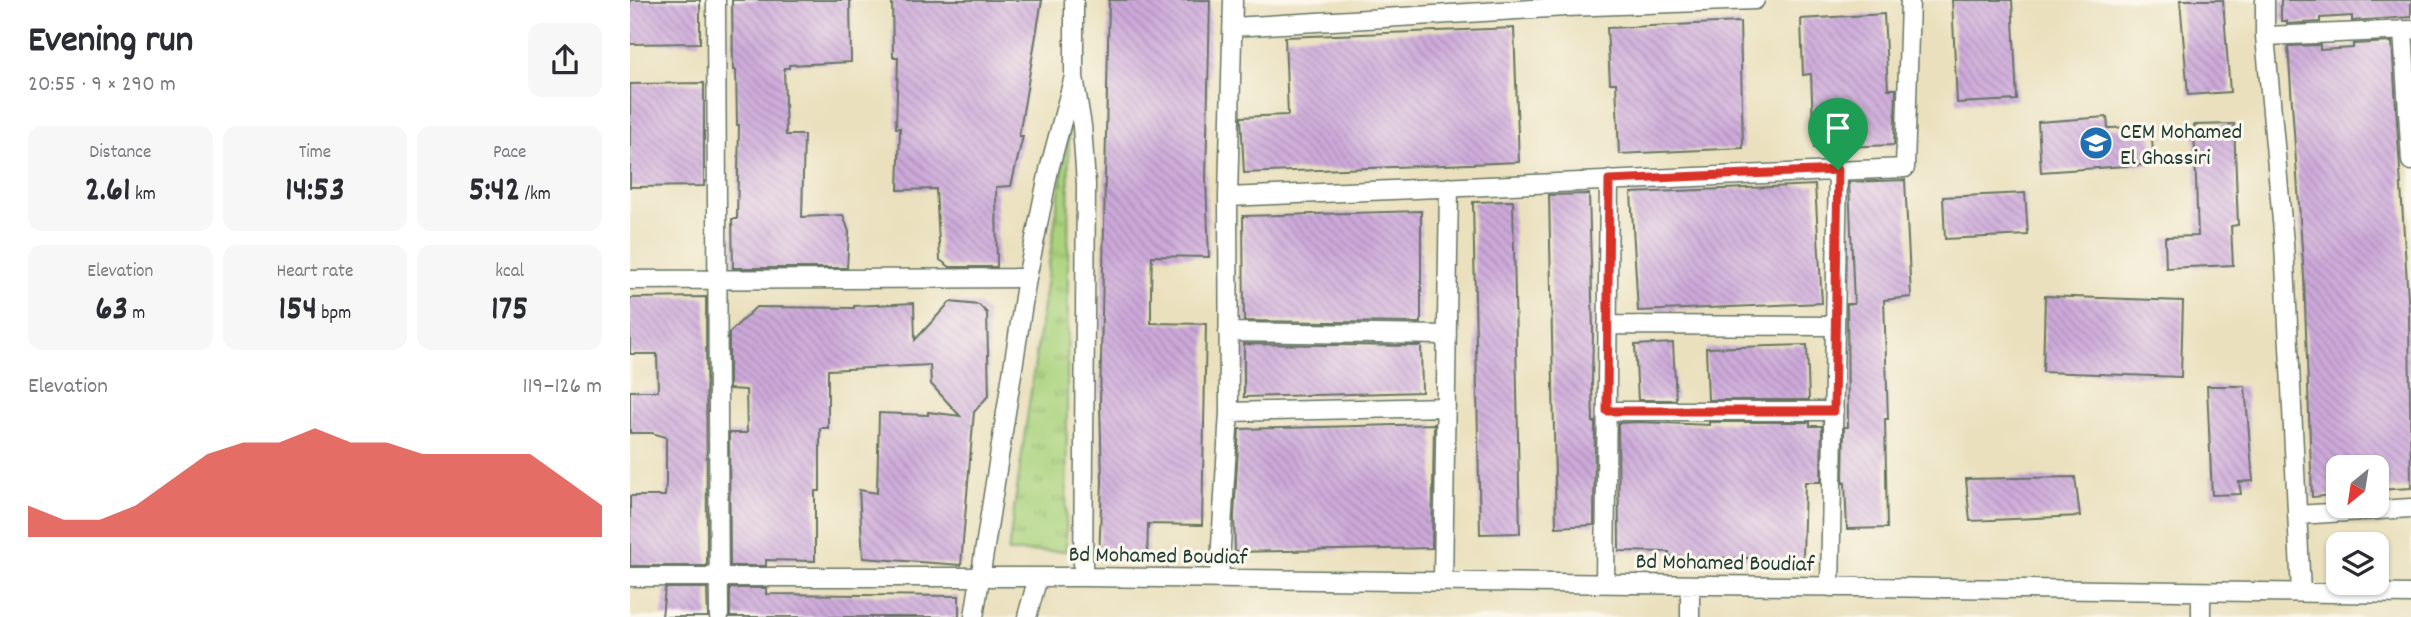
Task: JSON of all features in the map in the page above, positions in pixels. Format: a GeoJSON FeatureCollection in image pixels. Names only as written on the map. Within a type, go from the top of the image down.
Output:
{"type":"FeatureCollection","features":[{"type":"Feature","properties":{"kind":"street"},"geometry":{"type":"LineString","coordinates":[[716,0],[719,617]]}},
{"type":"Feature","properties":{"kind":"street"},"geometry":{"type":"LineString","coordinates":[[1074,0],[1074,77],[1082,126],[1086,184],[1083,577]]}},
{"type":"Feature","properties":{"kind":"street"},"geometry":{"type":"LineString","coordinates":[[1219,579],[1229,412],[1228,197],[1233,0]]}},
{"type":"Feature","properties":{"kind":"street"},"geometry":{"type":"LineString","coordinates":[[1233,27],[1566,4],[1755,0]]}},
{"type":"Feature","properties":{"kind":"street"},"geometry":{"type":"LineString","coordinates":[[1228,197],[1905,168],[1910,0]]}},
{"type":"Feature","properties":{"kind":"street"},"geometry":{"type":"LineString","coordinates":[[2265,0],[2265,36],[2284,243],[2301,593]]}},
{"type":"Feature","properties":{"kind":"street"},"geometry":{"type":"LineString","coordinates":[[2265,36],[2407,30],[2411,161]]}},
{"type":"Feature","properties":{"kind":"street"},"geometry":{"type":"LineString","coordinates":[[974,617],[1027,278],[1049,170],[1074,77]]}},
{"type":"Feature","properties":{"kind":"street"},"geometry":{"type":"LineString","coordinates":[[1830,587],[1838,170]]}},
{"type":"Feature","properties":{"kind":"street"},"geometry":{"type":"LineString","coordinates":[[1605,584],[1609,180]]}},
{"type":"Feature","properties":{"kind":"street"},"geometry":{"type":"LineString","coordinates":[[1443,582],[1449,187]]}},
{"type":"Feature","properties":{"kind":"street"},"geometry":{"type":"LineString","coordinates":[[630,281],[1027,278]]}},
{"type":"Feature","properties":{"kind":"street"},"geometry":{"type":"LineString","coordinates":[[1608,325],[1833,326]]}},
{"type":"Feature","properties":{"kind":"street"},"geometry":{"type":"LineString","coordinates":[[1228,332],[1447,335]]}},
{"type":"Feature","properties":{"kind":"street"},"geometry":{"type":"LineString","coordinates":[[1229,412],[1446,407]]}},
{"type":"Feature","properties":{"kind":"street"},"geometry":{"type":"LineString","coordinates":[[1607,411],[1834,411]]}},
{"type":"Feature","properties":{"kind":"street"},"geometry":{"type":"LineString","coordinates":[[2297,515],[2411,508]]}},
{"type":"Feature","properties":{"kind":"street","name":"Bd Mohamed Boudiaf"},"geometry":{"type":"LineString","coordinates":[[630,577],[1083,577],[2411,594]]}},
{"type":"Feature","properties":{"kind":"street"},"geometry":{"type":"LineString","coordinates":[[1027,617],[1038,577]]}},
{"type":"Feature","properties":{"kind":"street"},"geometry":{"type":"LineString","coordinates":[[1690,585],[1690,617]]}},
{"type":"Feature","properties":{"kind":"street"},"geometry":{"type":"LineString","coordinates":[[2201,592],[2201,617]]}},
{"type":"Feature","properties":{"kind":"green space"},"geometry":{"type":"Polygon","coordinates":[[[1069,123],[1066,551],[1008,552],[1069,123]]]}},
{"type":"Feature","properties":{"kind":"building"},"geometry":{"type":"Polygon","coordinates":[[[630,0],[700,0],[700,43],[630,44],[630,0]]]}},
{"type":"Feature","properties":{"kind":"building"},"geometry":{"type":"Polygon","coordinates":[[[732,0],[850,0],[851,62],[789,65],[789,68],[784,68],[786,135],[804,135],[802,217],[843,215],[849,232],[847,268],[733,268],[732,219],[737,219],[739,125],[736,70],[733,70],[732,0]]]}},
{"type":"Feature","properties":{"kind":"building"},"geometry":{"type":"Polygon","coordinates":[[[892,0],[1042,0],[1019,136],[1023,136],[1011,186],[996,187],[997,267],[950,267],[940,260],[936,189],[898,190],[898,57],[893,57],[892,0]]]}},
{"type":"Feature","properties":{"kind":"building"},"geometry":{"type":"Polygon","coordinates":[[[1109,0],[1210,0],[1206,180],[1209,257],[1152,256],[1151,290],[1151,323],[1206,324],[1202,525],[1148,524],[1147,560],[1099,559],[1109,0]]]}},
{"type":"Feature","properties":{"kind":"building"},"geometry":{"type":"Polygon","coordinates":[[[1952,0],[2012,0],[2017,100],[1957,103],[1952,0]]]}},
{"type":"Feature","properties":{"kind":"building"},"geometry":{"type":"Polygon","coordinates":[[[2180,0],[2223,0],[2230,92],[2188,95],[2180,0]]]}},
{"type":"Feature","properties":{"kind":"building"},"geometry":{"type":"Polygon","coordinates":[[[2281,0],[2411,0],[2411,17],[2352,21],[2352,16],[2287,24],[2287,21],[2281,21],[2281,0]]]}},
{"type":"Feature","properties":{"kind":"building"},"geometry":{"type":"Polygon","coordinates":[[[1884,14],[1888,89],[1896,89],[1894,145],[1814,148],[1811,74],[1803,75],[1801,19],[1884,14]]]}},
{"type":"Feature","properties":{"kind":"building"},"geometry":{"type":"Polygon","coordinates":[[[1740,22],[1743,148],[1619,154],[1616,83],[1610,83],[1607,28],[1740,22]]]}},
{"type":"Feature","properties":{"kind":"building"},"geometry":{"type":"Polygon","coordinates":[[[1514,28],[1519,162],[1244,173],[1241,117],[1288,115],[1285,37],[1514,28]]]}},
{"type":"Feature","properties":{"kind":"building"},"geometry":{"type":"Polygon","coordinates":[[[2392,42],[2409,315],[2411,488],[2389,489],[2389,455],[2326,455],[2326,496],[2312,497],[2304,277],[2288,46],[2320,45],[2320,50],[2353,48],[2353,44],[2392,42]]]}},
{"type":"Feature","properties":{"kind":"building"},"geometry":{"type":"Polygon","coordinates":[[[704,83],[704,186],[630,187],[630,84],[704,83]]]}},
{"type":"Feature","properties":{"kind":"building","name":"CEM Mohamed El Ghassiri"},"geometry":{"type":"Polygon","coordinates":[[[2107,117],[2108,128],[2151,127],[2154,164],[2041,172],[2038,122],[2107,117]]]}},
{"type":"Feature","properties":{"kind":"building"},"geometry":{"type":"Polygon","coordinates":[[[2234,124],[2238,225],[2231,226],[2233,265],[2166,268],[2165,237],[2198,236],[2194,125],[2234,124]]]}},
{"type":"Feature","properties":{"kind":"building"},"geometry":{"type":"Polygon","coordinates":[[[1905,180],[1911,297],[1884,300],[1888,419],[1885,419],[1887,528],[1847,529],[1843,483],[1844,427],[1848,427],[1847,304],[1854,304],[1849,182],[1905,180]]]}},
{"type":"Feature","properties":{"kind":"building"},"geometry":{"type":"Polygon","coordinates":[[[1815,185],[1822,303],[1638,311],[1631,193],[1815,185]]]}},
{"type":"Feature","properties":{"kind":"building"},"geometry":{"type":"Polygon","coordinates":[[[2025,193],[2028,235],[1945,239],[1943,197],[2025,193]]]}},
{"type":"Feature","properties":{"kind":"building"},"geometry":{"type":"Polygon","coordinates":[[[1589,194],[1595,422],[1594,525],[1556,527],[1549,195],[1589,194]]]}},
{"type":"Feature","properties":{"kind":"building"},"geometry":{"type":"Polygon","coordinates":[[[1513,201],[1520,533],[1480,534],[1473,202],[1513,201]]]}},
{"type":"Feature","properties":{"kind":"building"},"geometry":{"type":"Polygon","coordinates":[[[1421,211],[1421,323],[1244,321],[1243,216],[1421,211]]]}},
{"type":"Feature","properties":{"kind":"building"},"geometry":{"type":"Polygon","coordinates":[[[2045,296],[2183,301],[2181,377],[2043,372],[2045,296]]]}},
{"type":"Feature","properties":{"kind":"building"},"geometry":{"type":"Polygon","coordinates":[[[706,297],[707,566],[630,566],[630,496],[665,496],[666,437],[652,433],[630,433],[630,391],[658,391],[657,354],[630,354],[630,298],[706,297]]]}},
{"type":"Feature","properties":{"kind":"building"},"geometry":{"type":"Polygon","coordinates":[[[950,302],[979,305],[987,313],[989,395],[974,412],[961,565],[863,558],[859,490],[877,493],[879,413],[928,415],[928,412],[960,416],[931,384],[930,365],[828,370],[828,428],[820,428],[820,491],[815,491],[815,561],[766,560],[766,566],[730,566],[729,433],[747,433],[746,390],[729,389],[729,333],[756,307],[854,308],[914,303],[915,340],[950,302]]]}},
{"type":"Feature","properties":{"kind":"building"},"geometry":{"type":"Polygon","coordinates":[[[1673,343],[1676,400],[1638,400],[1635,345],[1673,343]]]}},
{"type":"Feature","properties":{"kind":"building"},"geometry":{"type":"Polygon","coordinates":[[[1244,344],[1421,346],[1422,392],[1244,397],[1244,344]]]}},
{"type":"Feature","properties":{"kind":"building"},"geometry":{"type":"Polygon","coordinates":[[[1807,345],[1809,400],[1708,400],[1706,348],[1807,345]]]}},
{"type":"Feature","properties":{"kind":"building"},"geometry":{"type":"Polygon","coordinates":[[[2207,386],[2245,386],[2253,481],[2239,482],[2241,494],[2212,495],[2207,386]]]}},
{"type":"Feature","properties":{"kind":"building"},"geometry":{"type":"Polygon","coordinates":[[[1709,422],[1810,422],[1810,426],[1822,426],[1821,482],[1805,482],[1803,558],[1719,558],[1669,556],[1669,552],[1619,551],[1618,423],[1709,425],[1709,422]]]}},
{"type":"Feature","properties":{"kind":"building"},"geometry":{"type":"Polygon","coordinates":[[[1434,424],[1432,548],[1235,552],[1234,517],[1239,429],[1434,424]]]}},
{"type":"Feature","properties":{"kind":"building"},"geometry":{"type":"Polygon","coordinates":[[[2075,477],[2080,516],[1970,521],[1966,479],[2075,477]]]}},
{"type":"Feature","properties":{"kind":"building"},"geometry":{"type":"Polygon","coordinates":[[[665,588],[707,588],[708,617],[662,617],[665,588]]]}},
{"type":"Feature","properties":{"kind":"building"},"geometry":{"type":"Polygon","coordinates":[[[730,588],[766,588],[766,594],[959,596],[959,617],[730,617],[730,588]]]}},
{"type":"Feature","properties":{"kind":"place","name":"CEM Mohamed El Ghassiri"},"geometry":{"type":"Point","coordinates":[2096,143]}},
{"type":"Feature","properties":{"kind":"route"},"geometry":{"type":"LineString","coordinates":[[1838,170],[1833,326],[1834,411],[1607,411],[1609,180],[1838,170]]}}]}
